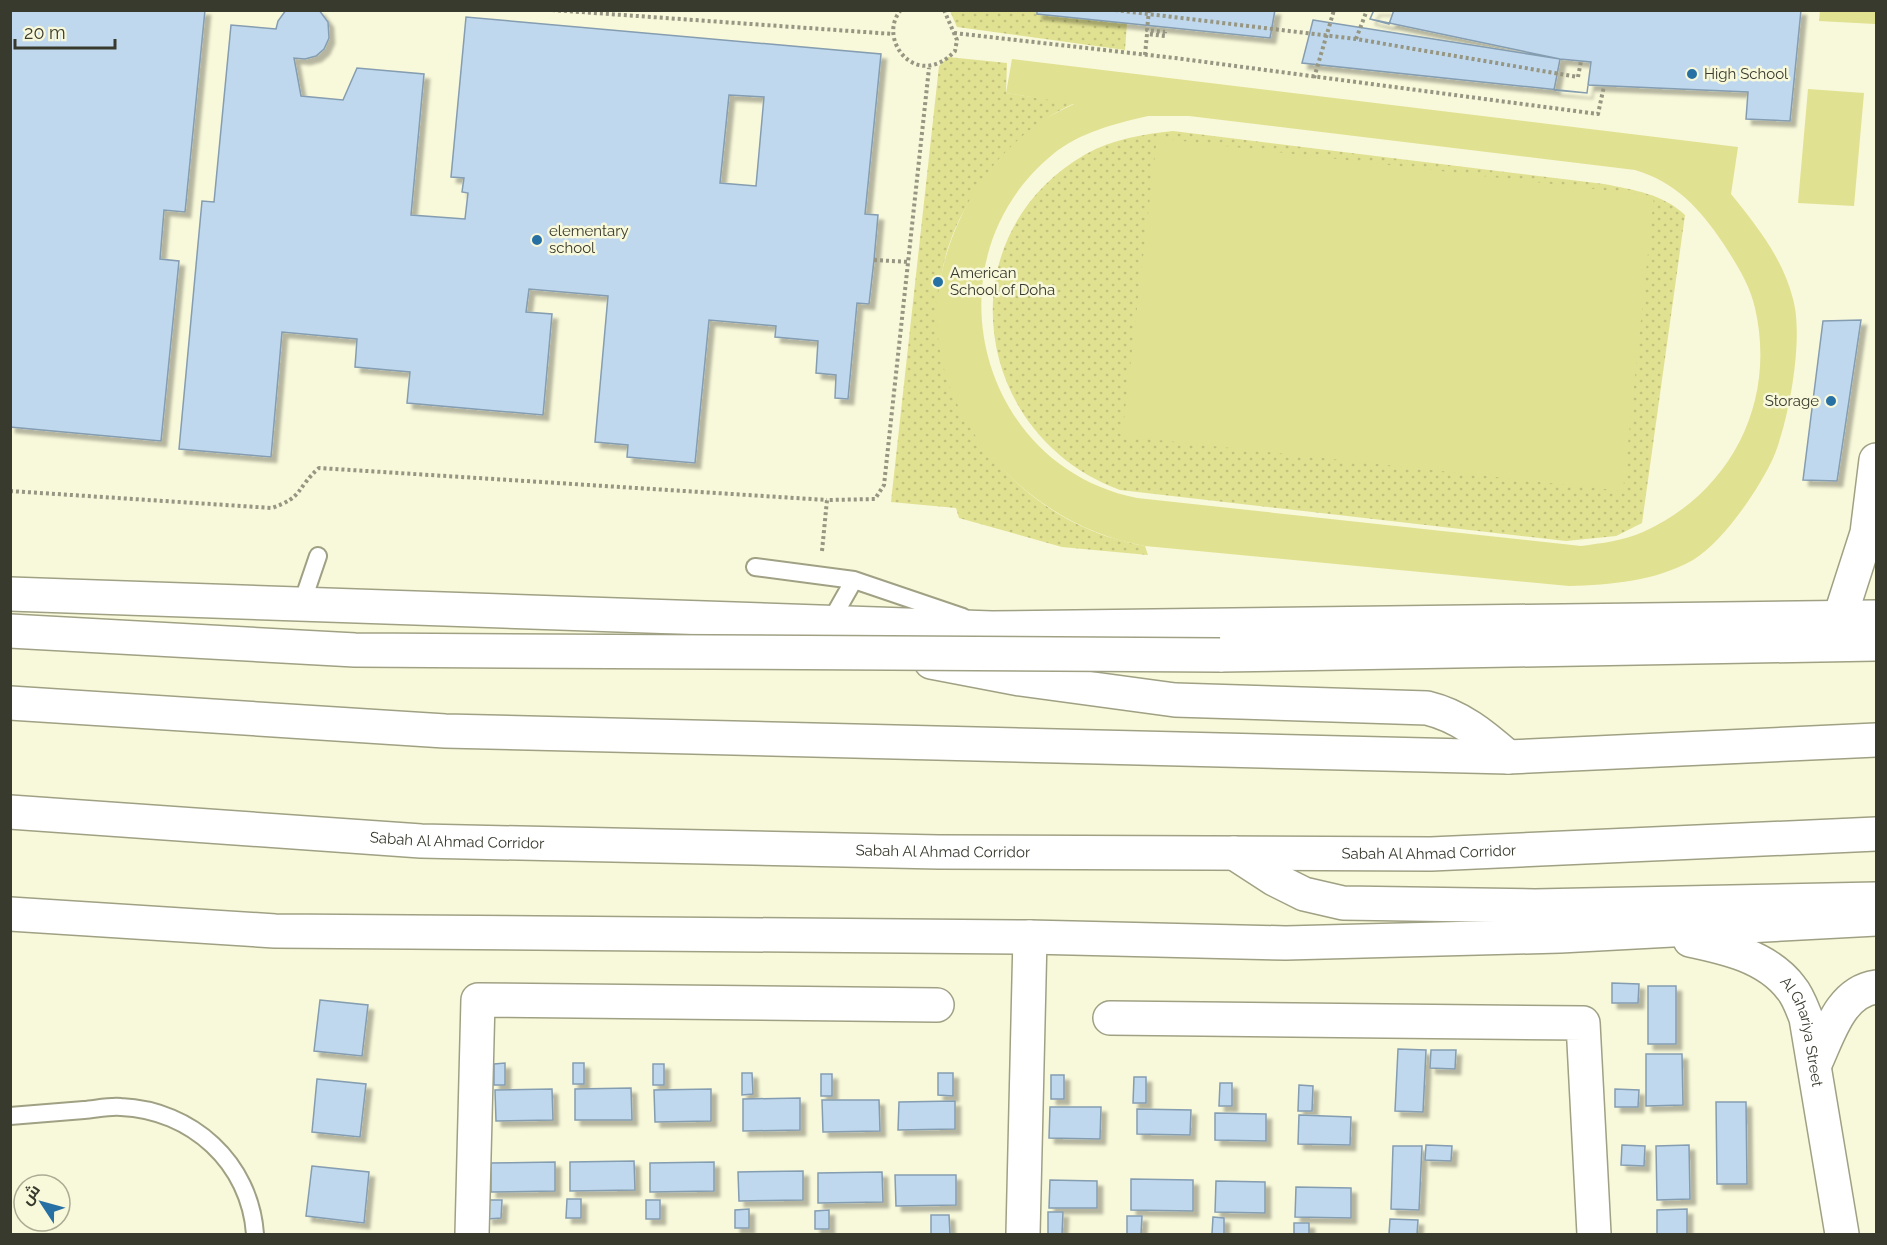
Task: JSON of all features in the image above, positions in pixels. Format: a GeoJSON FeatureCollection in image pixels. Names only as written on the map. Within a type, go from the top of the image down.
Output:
{"type":"FeatureCollection","features":[{"type":"Feature","properties":{"kind":"main road"},"geometry":{"type":"LineString","coordinates":[[1840,617],[1872,538],[1876,460]]}},
{"type":"Feature","properties":{"kind":"main road"},"geometry":{"type":"LineString","coordinates":[[10,594],[301,606],[992,628],[1876,617]]}},
{"type":"Feature","properties":{"kind":"main road"},"geometry":{"type":"LineString","coordinates":[[776,622],[796,634],[822,641],[1020,679],[1117,693],[1244,703],[1401,705],[1427,708],[1461,720],[1508,756]]}},
{"type":"Feature","properties":{"kind":"main road"},"geometry":{"type":"LineString","coordinates":[[10,631],[355,650],[1220,655],[1876,644]]}},
{"type":"Feature","properties":{"kind":"main road"},"geometry":{"type":"LineString","coordinates":[[10,703],[445,731],[1508,756],[1876,740]]}},
{"type":"Feature","properties":{"kind":"main road","name":"Sabah Al Ahmad Corridor"},"geometry":{"type":"LineString","coordinates":[[10,812],[421,841],[939,852],[1431,854],[1876,834]]}},
{"type":"Feature","properties":{"kind":"main road"},"geometry":{"type":"LineString","coordinates":[[1234,853],[1274,879],[1304,894],[1343,903],[1535,906],[1876,899]]}},
{"type":"Feature","properties":{"kind":"main road"},"geometry":{"type":"LineString","coordinates":[[10,914],[275,931],[1030,936],[1286,943],[1644,932],[1876,919]]}},
{"type":"Feature","properties":{"kind":"main road","name":"Al Ghariya Street"},"geometry":{"type":"LineString","coordinates":[[1644,932],[1731,948],[1766,967],[1791,987],[1806,1018],[1842,1234]]}},
{"type":"Feature","properties":{"kind":"main road"},"geometry":{"type":"LineString","coordinates":[[1023,1234],[1030,936]]}},
{"type":"Feature","properties":{"kind":"main road"},"geometry":{"type":"LineString","coordinates":[[1815,1064],[1850,997],[1863,989],[1876,987]]}},
{"type":"Feature","properties":{"kind":"main road"},"geometry":{"type":"LineString","coordinates":[[472,1234],[478,1000],[937,1005]]}},
{"type":"Feature","properties":{"kind":"main road"},"geometry":{"type":"LineString","coordinates":[[1110,1018],[1583,1023],[1594,1234]]}},
{"type":"Feature","properties":{"kind":"lane"},"geometry":{"type":"LineString","coordinates":[[301,606],[318,556]]}},
{"type":"Feature","properties":{"kind":"lane"},"geometry":{"type":"LineString","coordinates":[[755,567],[854,580],[992,628]]}},
{"type":"Feature","properties":{"kind":"lane"},"geometry":{"type":"LineString","coordinates":[[829,624],[854,580]]}},
{"type":"Feature","properties":{"kind":"lane"},"geometry":{"type":"LineString","coordinates":[[10,1116],[119,1107],[150,1110],[180,1121],[206,1138],[228,1160],[244,1187],[254,1217],[255,1234]]}},
{"type":"Feature","properties":{"kind":"path"},"geometry":{"type":"LineString","coordinates":[[552,10],[893,34]]}},
{"type":"Feature","properties":{"kind":"path"},"geometry":{"type":"LineString","coordinates":[[901,10],[897,15],[893,34],[900,51],[920,66],[929,68],[939,66],[955,51],[954,33],[944,10]]}},
{"type":"Feature","properties":{"kind":"path"},"geometry":{"type":"LineString","coordinates":[[1115,10],[1356,39],[1578,77],[1581,61]]}},
{"type":"Feature","properties":{"kind":"path"},"geometry":{"type":"LineString","coordinates":[[1314,78],[1334,10]]}},
{"type":"Feature","properties":{"kind":"path"},"geometry":{"type":"LineString","coordinates":[[1356,39],[1367,10]]}},
{"type":"Feature","properties":{"kind":"path"},"geometry":{"type":"LineString","coordinates":[[1144,55],[1147,34],[1165,36],[1165,32],[1147,30],[1149,13]]}},
{"type":"Feature","properties":{"kind":"path"},"geometry":{"type":"LineString","coordinates":[[954,33],[1144,55],[1598,114],[1604,86]]}},
{"type":"Feature","properties":{"kind":"path"},"geometry":{"type":"LineString","coordinates":[[10,491],[272,508],[291,502],[298,495],[305,481],[319,468],[827,500],[875,499],[884,485],[910,262],[929,68]]}},
{"type":"Feature","properties":{"kind":"path"},"geometry":{"type":"LineString","coordinates":[[874,260],[910,262]]}},
{"type":"Feature","properties":{"kind":"path"},"geometry":{"type":"LineString","coordinates":[[820,576],[827,500]]}},
{"type":"Feature","properties":{"kind":"shaded area"},"geometry":{"type":"Polygon","coordinates":[[[950,11],[1037,11],[1037,14],[1127,23],[1125,50],[957,27],[950,11]]]}},
{"type":"Feature","properties":{"kind":"shaded area"},"geometry":{"type":"Polygon","coordinates":[[[1820,11],[1876,11],[1875,24],[1819,21],[1820,11]]]}},
{"type":"Feature","properties":{"kind":"shaded area"},"geometry":{"type":"Polygon","coordinates":[[[948,57],[1007,63],[1006,93],[1075,103],[1045,120],[1021,141],[1004,158],[963,213],[942,272],[940,333],[954,392],[984,446],[1027,492],[1081,526],[1145,546],[1148,555],[1062,547],[959,518],[956,508],[891,502],[939,66],[948,57]]]}},
{"type":"Feature","properties":{"kind":"shaded area"},"geometry":{"type":"Polygon","coordinates":[[[1012,59],[1738,147],[1731,194],[1759,231],[1783,270],[1789,284],[1796,315],[1796,356],[1790,401],[1780,441],[1768,469],[1740,513],[1705,552],[1664,573],[1600,584],[1569,586],[1145,546],[1105,536],[1067,518],[1031,495],[1000,466],[973,433],[953,396],[941,356],[937,314],[940,281],[948,249],[960,218],[976,189],[1007,150],[1045,120],[1074,104],[1006,93],[1012,59]],[[1148,116],[1135,119],[1098,130],[1063,147],[1052,155],[1013,198],[990,248],[981,301],[987,354],[1007,403],[1038,446],[1082,478],[1137,498],[1581,546],[1620,540],[1635,535],[1674,515],[1700,494],[1722,469],[1740,441],[1752,410],[1759,378],[1760,343],[1753,299],[1738,266],[1723,243],[1696,208],[1675,189],[1650,175],[1635,170],[1189,116],[1148,116]]]}},
{"type":"Feature","properties":{"kind":"shaded area"},"geometry":{"type":"Polygon","coordinates":[[[1808,89],[1864,93],[1854,206],[1798,203],[1808,89]]]}},
{"type":"Feature","properties":{"kind":"shaded area"},"geometry":{"type":"Polygon","coordinates":[[[1173,131],[1604,184],[1658,198],[1685,215],[1642,523],[1616,536],[1566,541],[1120,490],[1070,463],[1032,426],[1006,381],[994,331],[995,281],[1011,233],[1041,189],[1086,154],[1107,144],[1173,131]]]}},
{"type":"Feature","properties":{"kind":"shaded area"},"geometry":{"type":"Polygon","coordinates":[[[1157,138],[1654,196],[1623,491],[1122,436],[1157,138]]]}},
{"type":"Feature","properties":{"kind":"building"},"geometry":{"type":"Polygon","coordinates":[[[10,10],[205,10],[185,212],[164,210],[160,259],[179,261],[161,441],[10,427],[10,10]]]}},
{"type":"Feature","properties":{"kind":"building","name":"elementary school"},"geometry":{"type":"Polygon","coordinates":[[[286,10],[319,10],[328,22],[329,38],[324,49],[316,56],[305,59],[294,58],[301,96],[343,100],[357,68],[424,74],[411,215],[465,219],[468,193],[462,192],[464,178],[451,177],[466,17],[881,54],[865,214],[878,215],[874,260],[869,304],[857,303],[848,399],[835,398],[836,375],[816,373],[818,341],[775,337],[776,326],[709,320],[695,463],[627,457],[628,445],[595,442],[608,296],[529,289],[526,312],[552,314],[543,415],[407,403],[410,372],[355,367],[357,339],[282,332],[271,457],[179,449],[202,201],[214,202],[231,25],[276,29],[278,21],[286,10]],[[729,95],[720,183],[756,186],[764,97],[729,95]]]}},
{"type":"Feature","properties":{"kind":"building"},"geometry":{"type":"Polygon","coordinates":[[[1037,10],[1275,10],[1270,38],[1037,14],[1037,10]]]}},
{"type":"Feature","properties":{"kind":"building","name":"High School"},"geometry":{"type":"Polygon","coordinates":[[[1374,10],[1801,10],[1790,121],[1746,119],[1748,92],[1588,85],[1591,62],[1560,59],[1370,19],[1374,10]]]}},
{"type":"Feature","properties":{"kind":"building"},"geometry":{"type":"Polygon","coordinates":[[[1374,10],[1394,10],[1389,24],[1370,19],[1374,10]]]}},
{"type":"Feature","properties":{"kind":"building"},"geometry":{"type":"Polygon","coordinates":[[[1313,20],[1591,62],[1587,93],[1302,63],[1313,20]]]}},
{"type":"Feature","properties":{"kind":"building"},"geometry":{"type":"Polygon","coordinates":[[[1560,59],[1591,62],[1587,93],[1554,90],[1560,59]]]}},
{"type":"Feature","properties":{"kind":"building","name":"Storage"},"geometry":{"type":"Polygon","coordinates":[[[1861,320],[1837,481],[1803,480],[1823,321],[1861,320]]]}},
{"type":"Feature","properties":{"kind":"building"},"geometry":{"type":"Polygon","coordinates":[[[1612,983],[1639,984],[1638,1003],[1612,1003],[1612,983]]]}},
{"type":"Feature","properties":{"kind":"building"},"geometry":{"type":"Polygon","coordinates":[[[1648,986],[1676,986],[1676,1044],[1648,1044],[1648,986]]]}},
{"type":"Feature","properties":{"kind":"building"},"geometry":{"type":"Polygon","coordinates":[[[320,1000],[368,1005],[362,1056],[314,1051],[320,1000]]]}},
{"type":"Feature","properties":{"kind":"building"},"geometry":{"type":"Polygon","coordinates":[[[1398,1049],[1426,1050],[1423,1112],[1395,1111],[1398,1049]]]}},
{"type":"Feature","properties":{"kind":"building"},"geometry":{"type":"Polygon","coordinates":[[[1431,1050],[1456,1050],[1455,1069],[1430,1068],[1431,1050]]]}},
{"type":"Feature","properties":{"kind":"building"},"geometry":{"type":"Polygon","coordinates":[[[1646,1054],[1682,1054],[1683,1105],[1646,1106],[1646,1054]]]}},
{"type":"Feature","properties":{"kind":"building"},"geometry":{"type":"Polygon","coordinates":[[[505,1063],[505,1085],[494,1085],[494,1064],[505,1063]]]}},
{"type":"Feature","properties":{"kind":"building"},"geometry":{"type":"Polygon","coordinates":[[[573,1063],[584,1063],[584,1084],[573,1084],[573,1063]]]}},
{"type":"Feature","properties":{"kind":"building"},"geometry":{"type":"Polygon","coordinates":[[[653,1064],[664,1064],[664,1085],[653,1085],[653,1064]]]}},
{"type":"Feature","properties":{"kind":"building"},"geometry":{"type":"Polygon","coordinates":[[[742,1073],[752,1073],[753,1094],[742,1095],[742,1073]]]}},
{"type":"Feature","properties":{"kind":"building"},"geometry":{"type":"Polygon","coordinates":[[[938,1073],[953,1073],[953,1096],[938,1095],[938,1073]]]}},
{"type":"Feature","properties":{"kind":"building"},"geometry":{"type":"Polygon","coordinates":[[[821,1074],[832,1074],[832,1096],[821,1096],[821,1074]]]}},
{"type":"Feature","properties":{"kind":"building"},"geometry":{"type":"Polygon","coordinates":[[[1051,1075],[1064,1075],[1064,1099],[1051,1099],[1051,1075]]]}},
{"type":"Feature","properties":{"kind":"building"},"geometry":{"type":"Polygon","coordinates":[[[1134,1077],[1146,1077],[1146,1103],[1133,1103],[1134,1077]]]}},
{"type":"Feature","properties":{"kind":"building"},"geometry":{"type":"Polygon","coordinates":[[[317,1079],[366,1084],[360,1137],[312,1132],[317,1079]]]}},
{"type":"Feature","properties":{"kind":"building"},"geometry":{"type":"Polygon","coordinates":[[[1220,1083],[1232,1083],[1232,1106],[1219,1106],[1220,1083]]]}},
{"type":"Feature","properties":{"kind":"building"},"geometry":{"type":"Polygon","coordinates":[[[1299,1085],[1313,1086],[1312,1111],[1298,1111],[1299,1085]]]}},
{"type":"Feature","properties":{"kind":"building"},"geometry":{"type":"Polygon","coordinates":[[[631,1088],[632,1120],[575,1120],[575,1089],[631,1088]]]}},
{"type":"Feature","properties":{"kind":"building"},"geometry":{"type":"Polygon","coordinates":[[[552,1089],[553,1120],[496,1121],[495,1090],[552,1089]]]}},
{"type":"Feature","properties":{"kind":"building"},"geometry":{"type":"Polygon","coordinates":[[[711,1089],[711,1121],[655,1122],[654,1090],[711,1089]]]}},
{"type":"Feature","properties":{"kind":"building"},"geometry":{"type":"Polygon","coordinates":[[[1615,1089],[1639,1090],[1638,1107],[1615,1107],[1615,1089]]]}},
{"type":"Feature","properties":{"kind":"building"},"geometry":{"type":"Polygon","coordinates":[[[800,1098],[800,1130],[743,1131],[743,1099],[800,1098]]]}},
{"type":"Feature","properties":{"kind":"building"},"geometry":{"type":"Polygon","coordinates":[[[822,1100],[879,1100],[880,1131],[823,1132],[822,1100]]]}},
{"type":"Feature","properties":{"kind":"building"},"geometry":{"type":"Polygon","coordinates":[[[955,1101],[955,1129],[898,1130],[899,1102],[955,1101]]]}},
{"type":"Feature","properties":{"kind":"building"},"geometry":{"type":"Polygon","coordinates":[[[1716,1102],[1746,1102],[1747,1184],[1717,1184],[1716,1102]]]}},
{"type":"Feature","properties":{"kind":"building"},"geometry":{"type":"Polygon","coordinates":[[[1050,1107],[1101,1107],[1100,1139],[1049,1138],[1050,1107]]]}},
{"type":"Feature","properties":{"kind":"building"},"geometry":{"type":"Polygon","coordinates":[[[1137,1109],[1191,1110],[1190,1135],[1137,1134],[1137,1109]]]}},
{"type":"Feature","properties":{"kind":"building"},"geometry":{"type":"Polygon","coordinates":[[[1215,1113],[1266,1114],[1266,1141],[1215,1140],[1215,1113]]]}},
{"type":"Feature","properties":{"kind":"building"},"geometry":{"type":"Polygon","coordinates":[[[1299,1115],[1351,1117],[1350,1145],[1298,1144],[1299,1115]]]}},
{"type":"Feature","properties":{"kind":"building"},"geometry":{"type":"Polygon","coordinates":[[[1426,1145],[1452,1146],[1451,1161],[1425,1160],[1426,1145]]]}},
{"type":"Feature","properties":{"kind":"building"},"geometry":{"type":"Polygon","coordinates":[[[1622,1145],[1645,1146],[1644,1166],[1621,1165],[1622,1145]]]}},
{"type":"Feature","properties":{"kind":"building"},"geometry":{"type":"Polygon","coordinates":[[[1689,1145],[1690,1199],[1657,1200],[1656,1146],[1689,1145]]]}},
{"type":"Feature","properties":{"kind":"building"},"geometry":{"type":"Polygon","coordinates":[[[1393,1146],[1422,1146],[1419,1210],[1391,1209],[1393,1146]]]}},
{"type":"Feature","properties":{"kind":"building"},"geometry":{"type":"Polygon","coordinates":[[[634,1161],[635,1190],[570,1191],[570,1162],[634,1161]]]}},
{"type":"Feature","properties":{"kind":"building"},"geometry":{"type":"Polygon","coordinates":[[[555,1162],[555,1191],[491,1192],[491,1163],[555,1162]]]}},
{"type":"Feature","properties":{"kind":"building"},"geometry":{"type":"Polygon","coordinates":[[[714,1162],[714,1191],[650,1192],[650,1163],[714,1162]]]}},
{"type":"Feature","properties":{"kind":"building"},"geometry":{"type":"Polygon","coordinates":[[[312,1166],[369,1172],[364,1223],[306,1216],[312,1166]]]}},
{"type":"Feature","properties":{"kind":"building"},"geometry":{"type":"Polygon","coordinates":[[[803,1171],[803,1200],[739,1201],[738,1172],[803,1171]]]}},
{"type":"Feature","properties":{"kind":"building"},"geometry":{"type":"Polygon","coordinates":[[[882,1172],[883,1202],[818,1203],[818,1173],[882,1172]]]}},
{"type":"Feature","properties":{"kind":"building"},"geometry":{"type":"Polygon","coordinates":[[[895,1175],[956,1175],[956,1205],[896,1206],[895,1175]]]}},
{"type":"Feature","properties":{"kind":"building"},"geometry":{"type":"Polygon","coordinates":[[[1131,1179],[1193,1180],[1193,1211],[1131,1210],[1131,1179]]]}},
{"type":"Feature","properties":{"kind":"building"},"geometry":{"type":"Polygon","coordinates":[[[1050,1180],[1097,1181],[1097,1208],[1049,1208],[1050,1180]]]}},
{"type":"Feature","properties":{"kind":"building"},"geometry":{"type":"Polygon","coordinates":[[[1216,1181],[1265,1182],[1265,1213],[1215,1212],[1216,1181]]]}},
{"type":"Feature","properties":{"kind":"building"},"geometry":{"type":"Polygon","coordinates":[[[1296,1187],[1351,1188],[1351,1218],[1295,1217],[1296,1187]]]}},
{"type":"Feature","properties":{"kind":"building"},"geometry":{"type":"Polygon","coordinates":[[[567,1199],[581,1199],[581,1218],[566,1218],[567,1199]]]}},
{"type":"Feature","properties":{"kind":"building"},"geometry":{"type":"Polygon","coordinates":[[[487,1200],[502,1200],[501,1218],[487,1219],[487,1200]]]}},
{"type":"Feature","properties":{"kind":"building"},"geometry":{"type":"Polygon","coordinates":[[[646,1200],[660,1200],[660,1219],[646,1219],[646,1200]]]}},
{"type":"Feature","properties":{"kind":"building"},"geometry":{"type":"Polygon","coordinates":[[[749,1209],[749,1228],[735,1228],[735,1210],[749,1209]]]}},
{"type":"Feature","properties":{"kind":"building"},"geometry":{"type":"Polygon","coordinates":[[[1687,1209],[1687,1234],[1657,1234],[1657,1210],[1687,1209]]]}},
{"type":"Feature","properties":{"kind":"building"},"geometry":{"type":"Polygon","coordinates":[[[829,1210],[829,1229],[815,1229],[815,1211],[829,1210]]]}},
{"type":"Feature","properties":{"kind":"building"},"geometry":{"type":"Polygon","coordinates":[[[1048,1212],[1063,1212],[1062,1234],[1048,1234],[1048,1212]]]}},
{"type":"Feature","properties":{"kind":"building"},"geometry":{"type":"Polygon","coordinates":[[[931,1215],[949,1215],[950,1234],[931,1234],[931,1215]]]}},
{"type":"Feature","properties":{"kind":"building"},"geometry":{"type":"Polygon","coordinates":[[[1127,1216],[1142,1216],[1141,1234],[1127,1234],[1127,1216]]]}},
{"type":"Feature","properties":{"kind":"building"},"geometry":{"type":"Polygon","coordinates":[[[1213,1217],[1224,1218],[1224,1234],[1212,1234],[1213,1217]]]}},
{"type":"Feature","properties":{"kind":"building"},"geometry":{"type":"Polygon","coordinates":[[[1390,1219],[1418,1220],[1417,1234],[1389,1234],[1390,1219]]]}},
{"type":"Feature","properties":{"kind":"building"},"geometry":{"type":"Polygon","coordinates":[[[1294,1223],[1309,1223],[1309,1234],[1294,1234],[1294,1223]]]}},
{"type":"Feature","properties":{"kind":"place","name":"High School"},"geometry":{"type":"Point","coordinates":[1692,74]}},
{"type":"Feature","properties":{"kind":"place","name":"elementary school"},"geometry":{"type":"Point","coordinates":[537,240]}},
{"type":"Feature","properties":{"kind":"place","name":"American School of Doha"},"geometry":{"type":"Point","coordinates":[938,282]}},
{"type":"Feature","properties":{"kind":"place","name":"Storage"},"geometry":{"type":"Point","coordinates":[1831,401]}}]}
